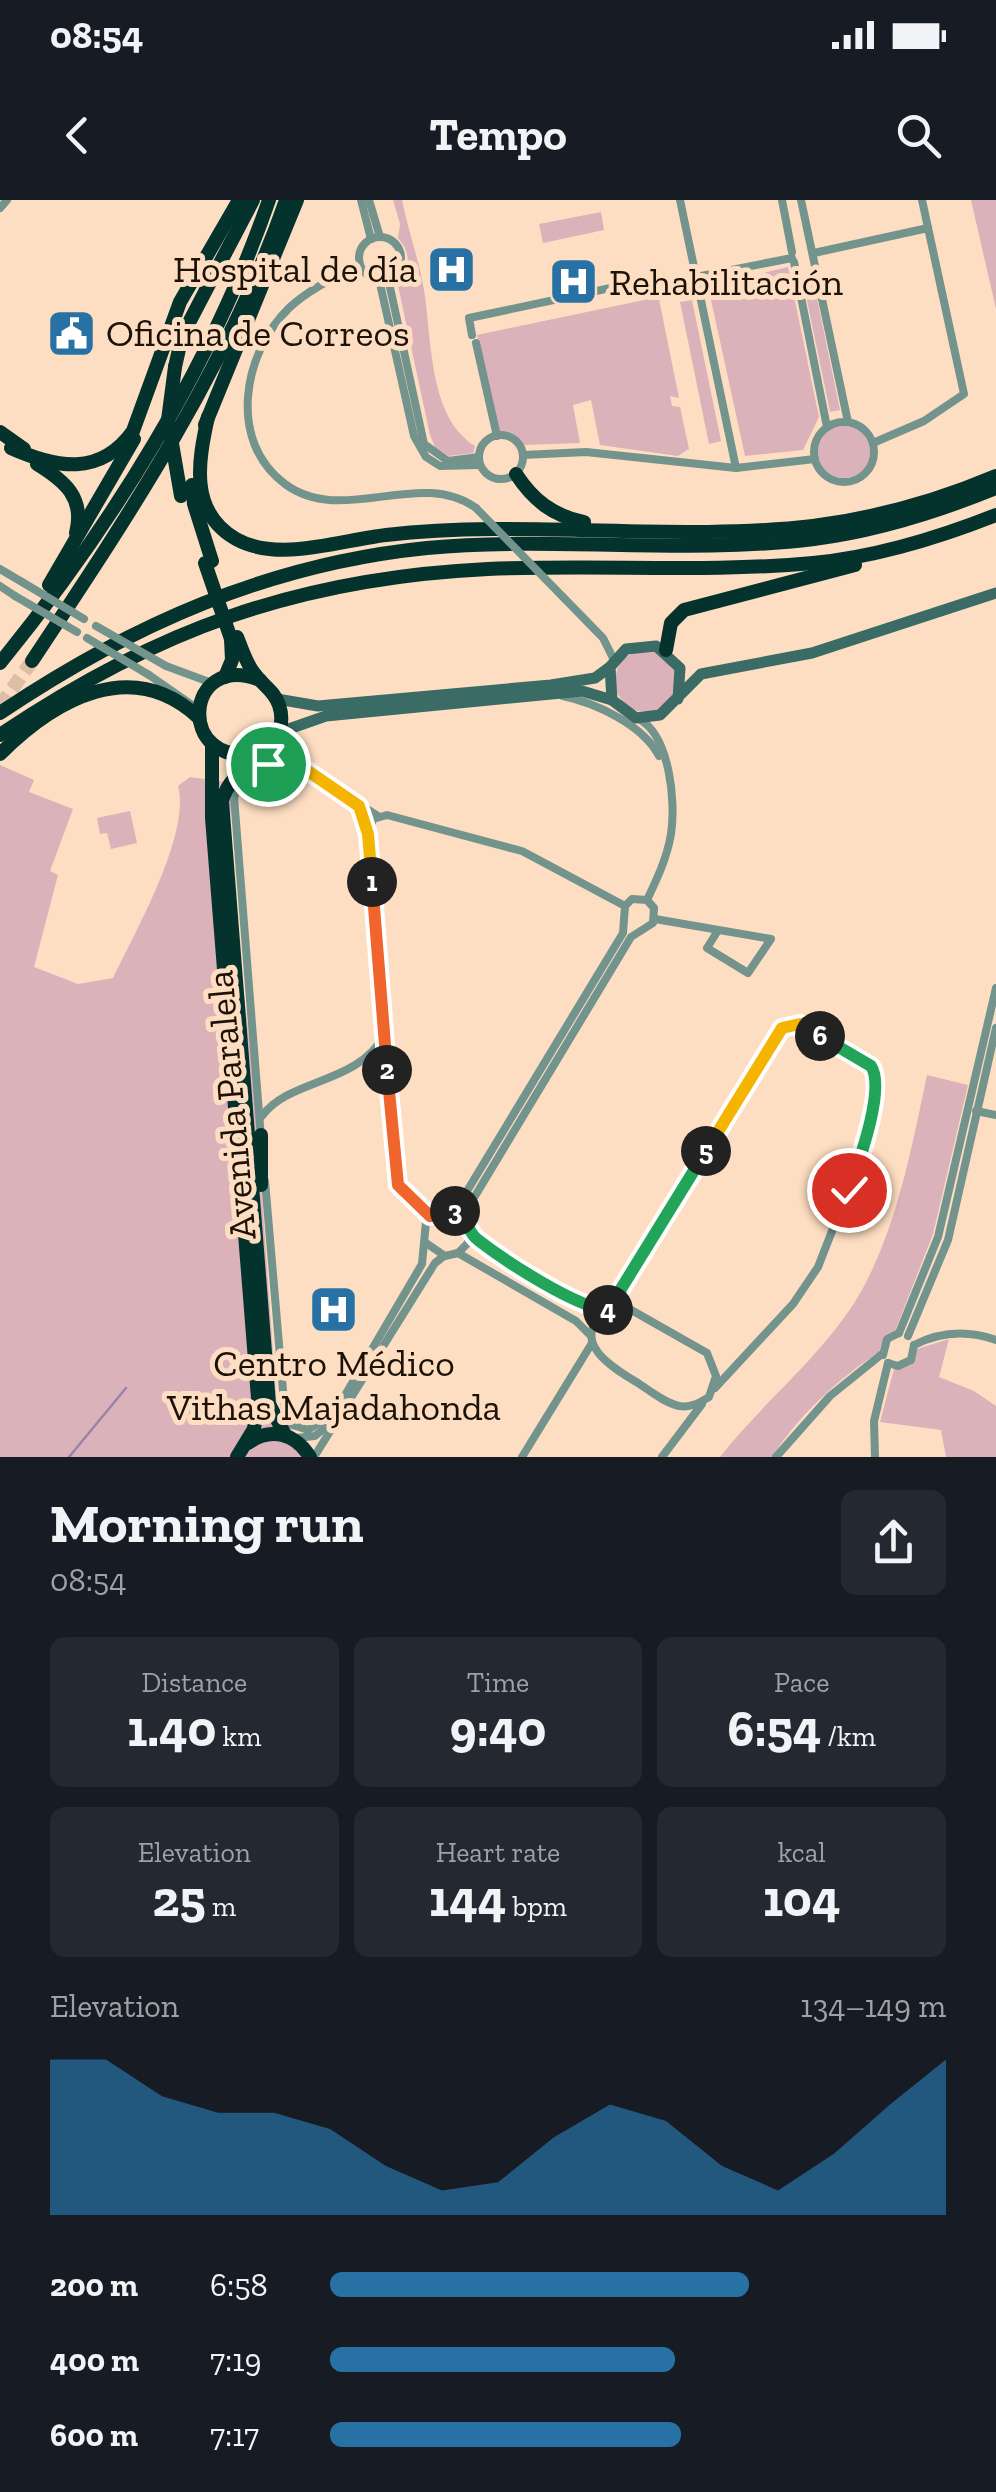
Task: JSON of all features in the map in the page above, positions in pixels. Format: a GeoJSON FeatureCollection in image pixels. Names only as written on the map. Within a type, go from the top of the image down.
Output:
{"type":"FeatureCollection","features":[{"type":"Feature","properties":{"kind":"highway"},"geometry":{"type":"LineString","coordinates":[[5,445],[56,464],[98,462],[123,445],[132,431],[158,357],[231,200]]}},
{"type":"Feature","properties":{"kind":"highway"},"geometry":{"type":"LineString","coordinates":[[206,254],[239,200]]}},
{"type":"Feature","properties":{"kind":"highway"},"geometry":{"type":"LineString","coordinates":[[252,200],[182,336],[168,420],[182,496],[234,638],[276,700],[280,732],[230,778],[222,801],[269,1404],[289,1437],[312,1457]]}},
{"type":"Feature","properties":{"kind":"highway"},"geometry":{"type":"LineString","coordinates":[[0,660],[101,525],[159,431],[218,319],[268,200]]}},
{"type":"Feature","properties":{"kind":"highway"},"geometry":{"type":"LineString","coordinates":[[32,660],[147,486],[205,383],[260,268],[286,200]]}},
{"type":"Feature","properties":{"kind":"highway"},"geometry":{"type":"LineString","coordinates":[[208,562],[192,484],[198,442],[297,200]]}},
{"type":"Feature","properties":{"kind":"highway"},"geometry":{"type":"LineString","coordinates":[[0,660],[122,465],[158,357]]}},
{"type":"Feature","properties":{"kind":"highway"},"geometry":{"type":"LineString","coordinates":[[208,417],[198,465],[205,504],[228,533],[260,548],[481,528],[773,528],[849,520],[918,504],[996,476]]}},
{"type":"Feature","properties":{"kind":"highway"},"geometry":{"type":"LineString","coordinates":[[0,432],[56,464]]}},
{"type":"Feature","properties":{"kind":"highway"},"geometry":{"type":"LineString","coordinates":[[5,445],[63,480],[78,506],[78,531],[50,583]]}},
{"type":"Feature","properties":{"kind":"highway"},"geometry":{"type":"LineString","coordinates":[[516,474],[538,502],[562,517],[680,528]]}},
{"type":"Feature","properties":{"kind":"highway"},"geometry":{"type":"LineString","coordinates":[[0,713],[80,661],[157,620],[235,589],[326,564],[484,544],[812,539],[896,523],[996,488]]}},
{"type":"Feature","properties":{"kind":"highway"},"geometry":{"type":"LineString","coordinates":[[670,655],[671,623],[684,610],[698,604],[903,552],[996,517]]}},
{"type":"Feature","properties":{"kind":"highway"},"geometry":{"type":"LineString","coordinates":[[0,735],[74,684],[166,638],[243,610],[340,586],[489,569],[736,568],[816,563],[900,547],[996,517]]}},
{"type":"Feature","properties":{"kind":"highway"},"geometry":{"type":"LineString","coordinates":[[198,713],[232,660],[234,638]]}},
{"type":"Feature","properties":{"kind":"highway"},"geometry":{"type":"LineString","coordinates":[[218,680],[240,675],[260,680]]}},
{"type":"Feature","properties":{"kind":"highway"},"geometry":{"type":"LineString","coordinates":[[0,754],[69,703],[118,686],[160,690],[198,713],[212,744],[216,760],[212,818],[258,1398],[254,1430],[240,1452]]}},
{"type":"Feature","properties":{"kind":"highway"},"geometry":{"type":"LineString","coordinates":[[212,744],[238,755],[262,752]]}},
{"type":"Feature","properties":{"kind":"highway"},"geometry":{"type":"LineString","coordinates":[[260,1128],[264,1330]]}},
{"type":"Feature","properties":{"kind":"highway"},"geometry":{"type":"LineString","coordinates":[[240,1452],[262,1434],[289,1437]]}},
{"type":"Feature","properties":{"kind":"street"},"geometry":{"type":"LineString","coordinates":[[0,208],[8,200]]}},
{"type":"Feature","properties":{"kind":"street"},"geometry":{"type":"LineString","coordinates":[[361,200],[375,238]]}},
{"type":"Feature","properties":{"kind":"street"},"geometry":{"type":"LineString","coordinates":[[369,200],[375,238]]}},
{"type":"Feature","properties":{"kind":"street"},"geometry":{"type":"LineString","coordinates":[[680,200],[736,468]]}},
{"type":"Feature","properties":{"kind":"street"},"geometry":{"type":"LineString","coordinates":[[782,200],[828,426]]}},
{"type":"Feature","properties":{"kind":"street"},"geometry":{"type":"LineString","coordinates":[[801,200],[848,422]]}},
{"type":"Feature","properties":{"kind":"street"},"geometry":{"type":"LineString","coordinates":[[873,443],[924,421],[964,394],[922,200]]}},
{"type":"Feature","properties":{"kind":"street"},"geometry":{"type":"LineString","coordinates":[[696,278],[793,257],[805,266],[813,253],[928,228]]}},
{"type":"Feature","properties":{"kind":"street"},"geometry":{"type":"LineString","coordinates":[[375,238],[392,241],[400,251],[400,264],[383,278],[368,275],[360,265],[362,248],[375,238]]}},
{"type":"Feature","properties":{"kind":"street"},"geometry":{"type":"LineString","coordinates":[[793,257],[800,244],[813,253]]}},
{"type":"Feature","properties":{"kind":"street"},"geometry":{"type":"LineString","coordinates":[[360,265],[304,296],[270,331],[249,383],[248,424],[271,472],[301,494],[316,498],[350,502],[443,493],[476,508],[603,638],[626,649]]}},
{"type":"Feature","properties":{"kind":"street"},"geometry":{"type":"LineString","coordinates":[[383,278],[424,444],[448,462],[479,461],[496,479],[516,474],[523,455],[516,442],[495,436]]}},
{"type":"Feature","properties":{"kind":"street"},"geometry":{"type":"LineString","coordinates":[[495,436],[471,320],[662,278]]}},
{"type":"Feature","properties":{"kind":"street"},"geometry":{"type":"LineString","coordinates":[[848,422],[864,429],[873,443],[868,470],[852,481],[825,475],[815,459],[816,441],[828,426],[848,422]]}},
{"type":"Feature","properties":{"kind":"street"},"geometry":{"type":"LineString","coordinates":[[479,461],[482,445],[495,436]]}},
{"type":"Feature","properties":{"kind":"street"},"geometry":{"type":"LineString","coordinates":[[523,455],[586,452],[736,468],[815,459]]}},
{"type":"Feature","properties":{"kind":"street"},"geometry":{"type":"LineString","coordinates":[[0,569],[166,666],[218,680]]}},
{"type":"Feature","properties":{"kind":"street"},"geometry":{"type":"LineString","coordinates":[[0,586],[150,675],[198,713]]}},
{"type":"Feature","properties":{"kind":"street"},"geometry":{"type":"LineString","coordinates":[[636,718],[660,716],[702,674],[812,653],[996,592]]}},
{"type":"Feature","properties":{"kind":"street"},"geometry":{"type":"LineString","coordinates":[[603,638],[612,664],[612,700]]}},
{"type":"Feature","properties":{"kind":"street"},"geometry":{"type":"LineString","coordinates":[[276,700],[318,706],[596,678],[626,649],[646,644],[699,668],[726,668]]}},
{"type":"Feature","properties":{"kind":"street"},"geometry":{"type":"LineString","coordinates":[[659,743],[660,728],[674,704],[682,678],[670,655]]}},
{"type":"Feature","properties":{"kind":"street"},"geometry":{"type":"LineString","coordinates":[[280,732],[326,716],[553,694],[582,692],[612,700],[647,724],[659,743],[666,769],[672,831],[666,858],[647,900]]}},
{"type":"Feature","properties":{"kind":"street"},"geometry":{"type":"LineString","coordinates":[[553,694],[592,704],[644,736],[666,769]]}},
{"type":"Feature","properties":{"kind":"street","name":"Avenida Paralela"},"geometry":{"type":"LineString","coordinates":[[330,1416],[308,1430],[290,1424],[285,1414],[234,797],[246,776],[278,756],[286,756],[352,798]]}},
{"type":"Feature","properties":{"kind":"street"},"geometry":{"type":"LineString","coordinates":[[352,798],[378,816],[502,843],[625,906]]}},
{"type":"Feature","properties":{"kind":"street"},"geometry":{"type":"LineString","coordinates":[[352,798],[368,834],[398,1185],[430,1216]]}},
{"type":"Feature","properties":{"kind":"street"},"geometry":{"type":"LineString","coordinates":[[368,834],[378,816]]}},
{"type":"Feature","properties":{"kind":"street"},"geometry":{"type":"LineString","coordinates":[[289,1437],[321,1433],[422,1264],[424,1228],[430,1216],[461,1200],[622,933],[625,906],[632,899],[647,900],[654,908],[654,919],[631,937],[469,1206],[468,1243],[458,1253],[435,1263],[312,1457]]}},
{"type":"Feature","properties":{"kind":"street"},"geometry":{"type":"LineString","coordinates":[[654,919],[717,932],[764,934],[771,939],[748,973],[707,948],[717,932]]}},
{"type":"Feature","properties":{"kind":"street"},"geometry":{"type":"LineString","coordinates":[[624,922],[641,931]]}},
{"type":"Feature","properties":{"kind":"street"},"geometry":{"type":"LineString","coordinates":[[903,1335],[948,1240],[996,988]]}},
{"type":"Feature","properties":{"kind":"street"},"geometry":{"type":"LineString","coordinates":[[522,1457],[581,1360],[596,1321],[621,1294],[775,1035],[790,1023],[800,1024],[871,1066],[876,1074],[859,1162],[818,1267],[793,1304],[734,1364],[662,1457]]}},
{"type":"Feature","properties":{"kind":"street"},"geometry":{"type":"LineString","coordinates":[[973,1111],[996,1028]]}},
{"type":"Feature","properties":{"kind":"street"},"geometry":{"type":"LineString","coordinates":[[260,1128],[265,1111],[365,1061],[384,1036]]}},
{"type":"Feature","properties":{"kind":"street"},"geometry":{"type":"LineString","coordinates":[[365,1061],[384,1070],[388,1079]]}},
{"type":"Feature","properties":{"kind":"street"},"geometry":{"type":"LineString","coordinates":[[257,1086],[264,1098],[280,1102]]}},
{"type":"Feature","properties":{"kind":"street"},"geometry":{"type":"LineString","coordinates":[[973,1111],[996,1115]]}},
{"type":"Feature","properties":{"kind":"street"},"geometry":{"type":"LineString","coordinates":[[447,1209],[460,1213],[478,1240],[584,1304],[610,1310],[626,1308],[711,1357],[734,1364]]}},
{"type":"Feature","properties":{"kind":"street"},"geometry":{"type":"LineString","coordinates":[[425,1241],[445,1256]]}},
{"type":"Feature","properties":{"kind":"street"},"geometry":{"type":"LineString","coordinates":[[458,1253],[576,1321],[606,1366],[682,1406],[688,1414],[686,1423]]}},
{"type":"Feature","properties":{"kind":"street"},"geometry":{"type":"LineString","coordinates":[[621,1294],[626,1308]]}},
{"type":"Feature","properties":{"kind":"street"},"geometry":{"type":"LineString","coordinates":[[914,1346],[942,1335],[970,1332],[996,1340]]}},
{"type":"Feature","properties":{"kind":"street"},"geometry":{"type":"LineString","coordinates":[[903,1335],[914,1346]]}},
{"type":"Feature","properties":{"kind":"street"},"geometry":{"type":"LineString","coordinates":[[776,1457],[830,1396],[882,1354],[887,1339],[903,1335]]}},
{"type":"Feature","properties":{"kind":"street"},"geometry":{"type":"LineString","coordinates":[[888,1364],[898,1366],[911,1360],[914,1346]]}},
{"type":"Feature","properties":{"kind":"street"},"geometry":{"type":"LineString","coordinates":[[875,1457],[874,1421],[888,1364],[882,1354]]}},
{"type":"Feature","properties":{"kind":"street"},"geometry":{"type":"LineString","coordinates":[[581,1360],[598,1356]]}},
{"type":"Feature","properties":{"kind":"street"},"geometry":{"type":"LineString","coordinates":[[711,1357],[715,1388]]}},
{"type":"Feature","properties":{"kind":"street"},"geometry":{"type":"LineString","coordinates":[[682,1406],[708,1397]]}},
{"type":"Feature","properties":{"kind":"shaded area"},"geometry":{"type":"Polygon","coordinates":[[[393,200],[402,200],[419,267],[440,397],[460,433],[475,446],[473,453],[449,456],[435,447],[430,435],[397,281],[408,260],[398,238],[400,224],[393,200]]]}},
{"type":"Feature","properties":{"kind":"shaded area"},"geometry":{"type":"Polygon","coordinates":[[[971,200],[996,200],[996,309],[971,200]]]}},
{"type":"Feature","properties":{"kind":"shaded area"},"geometry":{"type":"Polygon","coordinates":[[[601,212],[604,230],[543,243],[539,224],[601,212]]]}},
{"type":"Feature","properties":{"kind":"shaded area"},"geometry":{"type":"Polygon","coordinates":[[[788,267],[819,417],[803,450],[745,456],[708,286],[788,267]]]}},
{"type":"Feature","properties":{"kind":"shaded area"},"geometry":{"type":"Polygon","coordinates":[[[812,274],[840,410],[830,412],[802,276],[812,274]]]}},
{"type":"Feature","properties":{"kind":"shaded area"},"geometry":{"type":"Polygon","coordinates":[[[657,289],[679,398],[670,396],[672,406],[680,407],[689,449],[678,456],[600,445],[591,400],[573,405],[580,443],[525,445],[512,433],[498,431],[477,335],[649,299],[649,291],[657,289]]]}},
{"type":"Feature","properties":{"kind":"shaded area"},"geometry":{"type":"Polygon","coordinates":[[[692,300],[721,441],[709,444],[680,302],[692,300]]]}},
{"type":"Feature","properties":{"kind":"shaded area"},"geometry":{"type":"Polygon","coordinates":[[[844,426],[862,434],[870,452],[862,470],[844,478],[826,470],[818,452],[826,434],[844,426]]]}},
{"type":"Feature","properties":{"kind":"shaded area"},"geometry":{"type":"Polygon","coordinates":[[[646,650],[668,659],[677,681],[668,703],[646,712],[624,703],[615,681],[624,659],[646,650]]]}},
{"type":"Feature","properties":{"kind":"shaded area"},"geometry":{"type":"Polygon","coordinates":[[[0,765],[34,780],[29,792],[73,809],[50,871],[58,875],[34,967],[78,984],[113,978],[169,856],[180,806],[178,786],[190,777],[233,783],[230,818],[238,942],[254,1082],[277,1409],[314,1457],[0,1457],[0,765]]]}},
{"type":"Feature","properties":{"kind":"shaded area"},"geometry":{"type":"Polygon","coordinates":[[[130,811],[137,843],[111,849],[107,833],[100,834],[97,818],[130,811]]]}},
{"type":"Feature","properties":{"kind":"shaded area"},"geometry":{"type":"Polygon","coordinates":[[[927,1075],[968,1085],[933,1234],[895,1331],[884,1336],[879,1352],[807,1412],[772,1457],[720,1457],[832,1333],[863,1288],[895,1211],[927,1075]]]}},
{"type":"Feature","properties":{"kind":"shaded area"},"geometry":{"type":"Polygon","coordinates":[[[949,1339],[939,1377],[974,1391],[996,1406],[996,1457],[946,1457],[941,1430],[880,1422],[894,1369],[911,1365],[917,1349],[949,1339]]]}},
{"type":"Feature","properties":{"kind":"waterway"},"geometry":{"type":"LineString","coordinates":[[69,1457],[126,1388]]}},
{"type":"Feature","properties":{"kind":"tunnel"},"geometry":{"type":"LineString","coordinates":[[0,706],[32,661]]}},
{"type":"Feature","properties":{"kind":"place","name":"Hospital de día"},"geometry":{"type":"Point","coordinates":[452,269]}},
{"type":"Feature","properties":{"kind":"place","name":"Rehabilitación"},"geometry":{"type":"Point","coordinates":[574,282]}},
{"type":"Feature","properties":{"kind":"place","name":"Oficina de Correos"},"geometry":{"type":"Point","coordinates":[71,333]}},
{"type":"Feature","properties":{"kind":"place","name":"Centro Médico Vithas Majadahonda"},"geometry":{"type":"Point","coordinates":[334,1309]}},
{"type":"Feature","properties":{"kind":"route"},"geometry":{"type":"LineString","coordinates":[[268,764],[278,756],[286,756],[332,789],[352,798],[362,814],[368,834],[398,1185],[409,1200],[430,1216],[447,1209],[460,1213],[478,1240],[584,1304],[597,1309],[612,1308],[775,1035],[786,1024],[794,1023],[871,1066],[876,1074],[873,1103],[849,1190]]}}]}
